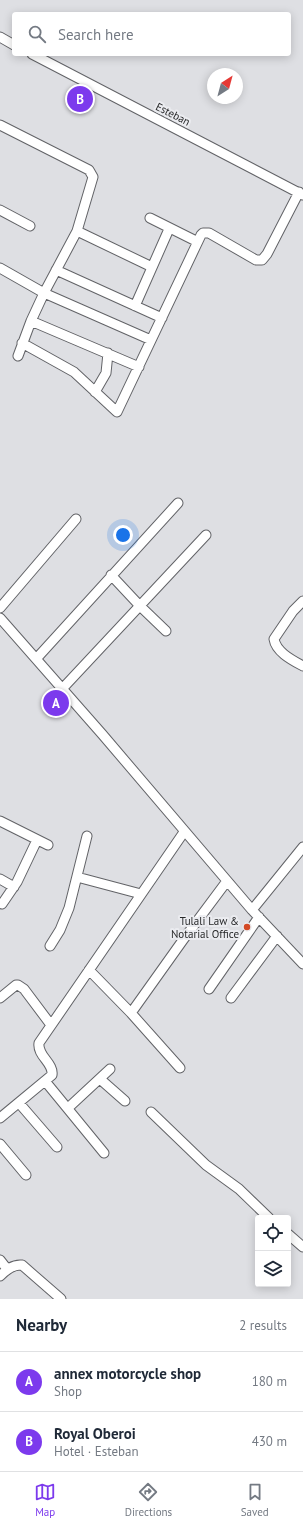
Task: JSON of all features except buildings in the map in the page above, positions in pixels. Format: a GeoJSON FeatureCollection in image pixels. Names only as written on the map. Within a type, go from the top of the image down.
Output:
{"type":"FeatureCollection","features":[{"type":"Feature","properties":{"kind":"street"},"geometry":{"type":"LineString","coordinates":[[0,37],[12,43]]}},
{"type":"Feature","properties":{"kind":"street","name":"Esteban"},"geometry":{"type":"LineString","coordinates":[[36,56],[301,194]]}},
{"type":"Feature","properties":{"kind":"street"},"geometry":{"type":"LineString","coordinates":[[0,125],[91,172],[93,177],[77,231],[44,293],[31,321],[18,356]]}},
{"type":"Feature","properties":{"kind":"street"},"geometry":{"type":"LineString","coordinates":[[22,343],[69,368],[117,412],[162,318],[196,241],[203,233],[209,233],[256,260],[262,260],[267,254],[301,194]]}},
{"type":"Feature","properties":{"kind":"street"},"geometry":{"type":"LineString","coordinates":[[0,210],[30,226]]}},
{"type":"Feature","properties":{"kind":"street"},"geometry":{"type":"LineString","coordinates":[[150,218],[169,229],[196,241]]}},
{"type":"Feature","properties":{"kind":"street"},"geometry":{"type":"LineString","coordinates":[[135,306],[169,229]]}},
{"type":"Feature","properties":{"kind":"street"},"geometry":{"type":"LineString","coordinates":[[77,231],[152,267]]}},
{"type":"Feature","properties":{"kind":"street"},"geometry":{"type":"LineString","coordinates":[[0,268],[44,293],[151,340]]}},
{"type":"Feature","properties":{"kind":"street"},"geometry":{"type":"LineString","coordinates":[[56,270],[162,318]]}},
{"type":"Feature","properties":{"kind":"street"},"geometry":{"type":"LineString","coordinates":[[31,321],[139,367]]}},
{"type":"Feature","properties":{"kind":"street"},"geometry":{"type":"LineString","coordinates":[[95,392],[106,373],[108,353]]}},
{"type":"Feature","properties":{"kind":"street"},"geometry":{"type":"LineString","coordinates":[[36,659],[178,503]]}},
{"type":"Feature","properties":{"kind":"street"},"geometry":{"type":"LineString","coordinates":[[0,608],[76,519]]}},
{"type":"Feature","properties":{"kind":"street"},"geometry":{"type":"LineString","coordinates":[[62,689],[206,535]]}},
{"type":"Feature","properties":{"kind":"street"},"geometry":{"type":"LineString","coordinates":[[111,575],[166,631]]}},
{"type":"Feature","properties":{"kind":"street"},"geometry":{"type":"LineString","coordinates":[[303,601],[293,612],[274,639],[278,648],[290,659],[303,666]]}},
{"type":"Feature","properties":{"kind":"street"},"geometry":{"type":"LineString","coordinates":[[0,618],[255,914],[303,964]]}},
{"type":"Feature","properties":{"kind":"street"},"geometry":{"type":"LineString","coordinates":[[0,821],[48,844]]}},
{"type":"Feature","properties":{"kind":"street"},"geometry":{"type":"LineString","coordinates":[[0,1118],[52,1075],[52,1070],[40,1053],[38,1048],[39,1043],[184,832]]}},
{"type":"Feature","properties":{"kind":"street"},"geometry":{"type":"LineString","coordinates":[[50,946],[60,930],[69,908],[87,836]]}},
{"type":"Feature","properties":{"kind":"street"},"geometry":{"type":"LineString","coordinates":[[2,904],[14,887],[38,840]]}},
{"type":"Feature","properties":{"kind":"street"},"geometry":{"type":"LineString","coordinates":[[209,989],[255,914],[302,851]]}},
{"type":"Feature","properties":{"kind":"street"},"geometry":{"type":"LineString","coordinates":[[77,877],[141,894]]}},
{"type":"Feature","properties":{"kind":"street"},"geometry":{"type":"LineString","coordinates":[[0,879],[14,887]]}},
{"type":"Feature","properties":{"kind":"street"},"geometry":{"type":"LineString","coordinates":[[131,1013],[182,940],[227,881]]}},
{"type":"Feature","properties":{"kind":"street"},"geometry":{"type":"LineString","coordinates":[[231,998],[277,936]]}},
{"type":"Feature","properties":{"kind":"street"},"geometry":{"type":"LineString","coordinates":[[89,970],[131,1013],[180,1068]]}},
{"type":"Feature","properties":{"kind":"street"},"geometry":{"type":"LineString","coordinates":[[0,998],[18,985],[24,989],[51,1025]]}},
{"type":"Feature","properties":{"kind":"street"},"geometry":{"type":"LineString","coordinates":[[68,1108],[110,1069]]}},
{"type":"Feature","properties":{"kind":"street"},"geometry":{"type":"LineString","coordinates":[[100,1079],[125,1102]]}},
{"type":"Feature","properties":{"kind":"street"},"geometry":{"type":"LineString","coordinates":[[46,1081],[104,1153]]}},
{"type":"Feature","properties":{"kind":"street"},"geometry":{"type":"LineString","coordinates":[[19,1103],[57,1147]]}},
{"type":"Feature","properties":{"kind":"street"},"geometry":{"type":"LineString","coordinates":[[151,1112],[206,1165],[239,1189],[266,1215]]}},
{"type":"Feature","properties":{"kind":"street"},"geometry":{"type":"LineString","coordinates":[[0,1144],[26,1175]]}},
{"type":"Feature","properties":{"kind":"street"},"geometry":{"type":"LineString","coordinates":[[291,1237],[303,1247]]}},
{"type":"Feature","properties":{"kind":"street"},"geometry":{"type":"LineString","coordinates":[[0,1260],[7,1269]]}},
{"type":"Feature","properties":{"kind":"street"},"geometry":{"type":"LineString","coordinates":[[0,1276],[7,1269],[18,1264],[22,1265],[61,1299]]}},
{"type":"Feature","properties":{"kind":"place","name":"Royal Oberoi"},"geometry":{"type":"Point","coordinates":[80,99]}},
{"type":"Feature","properties":{"kind":"place","name":"annex motorcycle shop"},"geometry":{"type":"Point","coordinates":[56,703]}},
{"type":"Feature","properties":{"kind":"place","name":"Tulali Law & Notarial Office"},"geometry":{"type":"Point","coordinates":[247,927]}}]}
